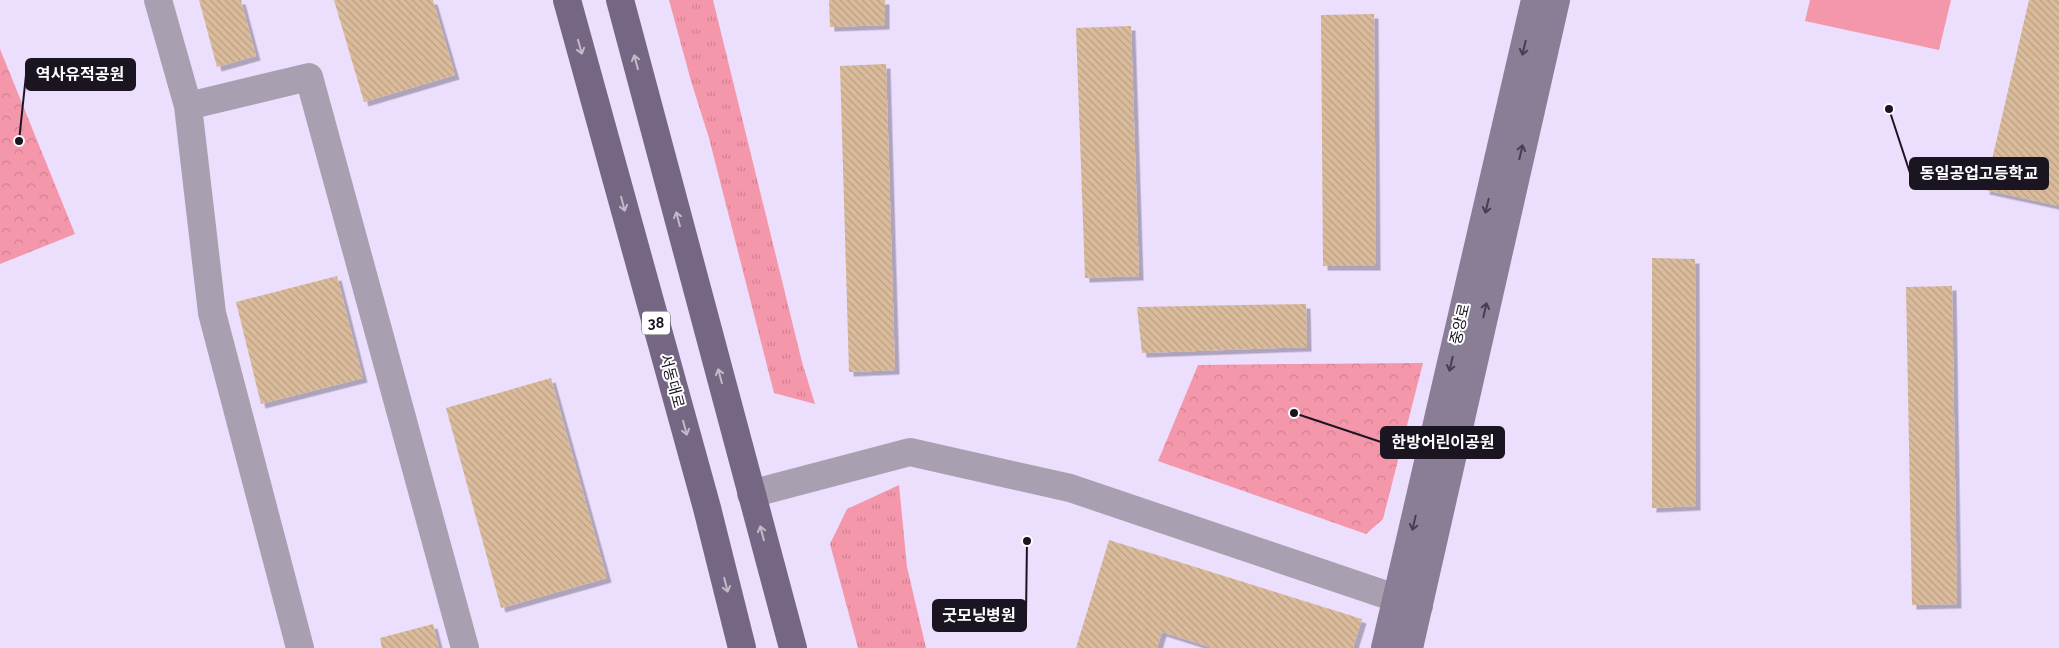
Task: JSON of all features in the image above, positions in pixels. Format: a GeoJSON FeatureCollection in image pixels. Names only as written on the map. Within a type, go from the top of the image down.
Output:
{"type":"FeatureCollection","features":[{"type":"Feature","properties":{"kind":"main road","name":"서동대로"},"geometry":{"type":"LineString","coordinates":[[567,0],[707,508],[742,648]]}},
{"type":"Feature","properties":{"kind":"main road"},"geometry":{"type":"LineString","coordinates":[[620,0],[793,648]]}},
{"type":"Feature","properties":{"kind":"main road","name":"중앙로"},"geometry":{"type":"LineString","coordinates":[[1409,648],[1408,602],[1535,0]]}},
{"type":"Feature","properties":{"kind":"main road","name":"중앙로"},"geometry":{"type":"LineString","coordinates":[[1385,648],[1408,602],[1556,0]]}},
{"type":"Feature","properties":{"kind":"street"},"geometry":{"type":"LineString","coordinates":[[158,0],[188,106],[212,313],[300,648]]}},
{"type":"Feature","properties":{"kind":"street"},"geometry":{"type":"LineString","coordinates":[[188,106],[309,77],[465,648]]}},
{"type":"Feature","properties":{"kind":"street"},"geometry":{"type":"LineString","coordinates":[[751,494],[910,452],[1070,488],[1408,602]]}},
{"type":"Feature","properties":{"kind":"green space"},"geometry":{"type":"Polygon","coordinates":[[[669,0],[713,0],[802,362],[815,404],[774,393],[709,138],[669,0]]]}},
{"type":"Feature","properties":{"kind":"green space"},"geometry":{"type":"Polygon","coordinates":[[[1810,0],[1951,0],[1939,50],[1805,21],[1810,0]]]}},
{"type":"Feature","properties":{"kind":"green space"},"geometry":{"type":"Polygon","coordinates":[[[0,49],[75,234],[0,264],[0,49]]]}},
{"type":"Feature","properties":{"kind":"green space"},"geometry":{"type":"Polygon","coordinates":[[[1423,363],[1383,519],[1366,534],[1158,461],[1198,365],[1423,363]]]}},
{"type":"Feature","properties":{"kind":"green space"},"geometry":{"type":"Polygon","coordinates":[[[899,485],[907,567],[926,648],[858,648],[830,544],[847,509],[899,485]]]}},
{"type":"Feature","properties":{"kind":"building"},"geometry":{"type":"Polygon","coordinates":[[[199,0],[241,0],[256,56],[217,67],[199,0]]]}},
{"type":"Feature","properties":{"kind":"building"},"geometry":{"type":"Polygon","coordinates":[[[334,0],[433,0],[455,75],[364,102],[334,0]]]}},
{"type":"Feature","properties":{"kind":"building"},"geometry":{"type":"Polygon","coordinates":[[[829,0],[885,0],[885,25],[830,27],[829,0]]]}},
{"type":"Feature","properties":{"kind":"building"},"geometry":{"type":"Polygon","coordinates":[[[2029,0],[2059,0],[2059,206],[1985,190],[2029,0]]]}},
{"type":"Feature","properties":{"kind":"building"},"geometry":{"type":"Polygon","coordinates":[[[1374,14],[1376,266],[1323,266],[1321,15],[1374,14]]]}},
{"type":"Feature","properties":{"kind":"building"},"geometry":{"type":"Polygon","coordinates":[[[1131,26],[1139,276],[1085,278],[1076,28],[1131,26]]]}},
{"type":"Feature","properties":{"kind":"building"},"geometry":{"type":"Polygon","coordinates":[[[886,64],[895,370],[849,372],[840,66],[886,64]]]}},
{"type":"Feature","properties":{"kind":"building"},"geometry":{"type":"Polygon","coordinates":[[[1652,258],[1695,259],[1696,506],[1652,508],[1652,258]]]}},
{"type":"Feature","properties":{"kind":"building"},"geometry":{"type":"Polygon","coordinates":[[[337,276],[363,378],[261,404],[236,302],[337,276]]]}},
{"type":"Feature","properties":{"kind":"building"},"geometry":{"type":"Polygon","coordinates":[[[1952,286],[1957,604],[1912,605],[1906,287],[1952,286]]]}},
{"type":"Feature","properties":{"kind":"building"},"geometry":{"type":"Polygon","coordinates":[[[1306,304],[1307,347],[1142,353],[1137,307],[1306,304]]]}},
{"type":"Feature","properties":{"kind":"building"},"geometry":{"type":"Polygon","coordinates":[[[551,378],[607,578],[501,608],[446,408],[551,378]]]}},
{"type":"Feature","properties":{"kind":"building"},"geometry":{"type":"Polygon","coordinates":[[[1109,540],[1362,619],[1353,648],[1213,648],[1162,632],[1157,648],[1076,648],[1109,540]]]}},
{"type":"Feature","properties":{"kind":"building"},"geometry":{"type":"Polygon","coordinates":[[[433,624],[439,648],[382,648],[380,638],[433,624]]]}},
{"type":"Feature","properties":{"kind":"place","name":"동일공업고등학교"},"geometry":{"type":"Point","coordinates":[1889,109]}},
{"type":"Feature","properties":{"kind":"place","name":"역사유적공원"},"geometry":{"type":"Point","coordinates":[19,141]}},
{"type":"Feature","properties":{"kind":"place","name":"한방어린이공원"},"geometry":{"type":"Point","coordinates":[1294,413]}},
{"type":"Feature","properties":{"kind":"place","name":"굿모닝병원"},"geometry":{"type":"Point","coordinates":[1027,541]}}]}
